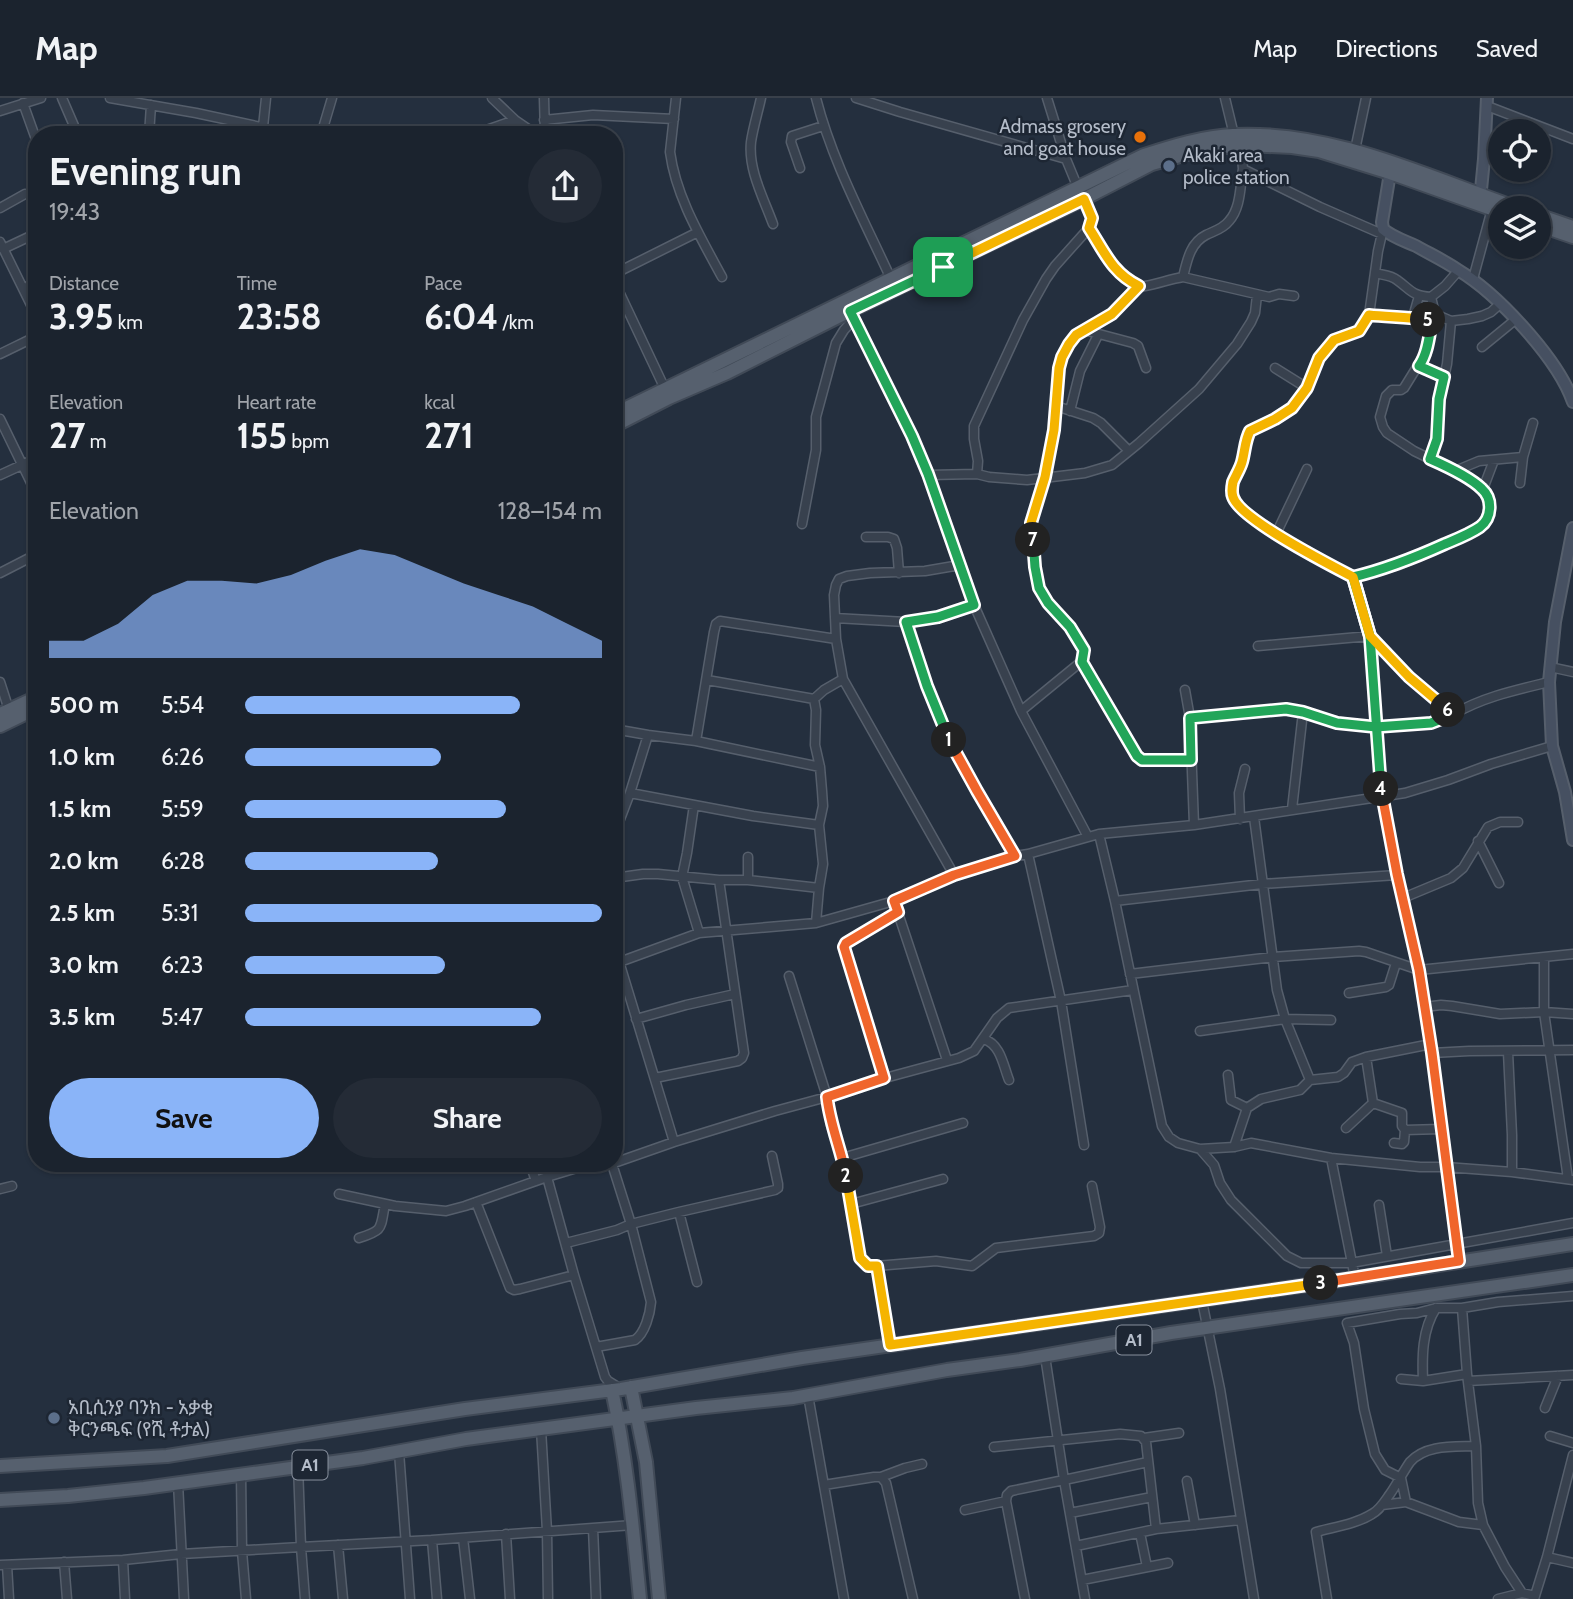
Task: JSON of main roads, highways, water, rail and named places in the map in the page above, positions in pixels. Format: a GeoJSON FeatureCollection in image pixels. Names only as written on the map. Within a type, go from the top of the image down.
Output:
{"type":"FeatureCollection","features":[{"type":"Feature","properties":{"kind":"main road"},"geometry":{"type":"LineString","coordinates":[[1487,102],[1488,205]]}},
{"type":"Feature","properties":{"kind":"main road"},"geometry":{"type":"LineString","coordinates":[[623,421],[727,373],[1081,194],[1144,155],[1202,140],[1294,138],[1320,141],[1354,150],[1488,205]]}},
{"type":"Feature","properties":{"kind":"main road"},"geometry":{"type":"LineString","coordinates":[[1237,140],[1319,151],[1488,205]]}},
{"type":"Feature","properties":{"kind":"main road"},"geometry":{"type":"LineString","coordinates":[[1390,173],[1382,232],[1426,251],[1459,270],[1501,303],[1553,365],[1573,402]]}},
{"type":"Feature","properties":{"kind":"main road"},"geometry":{"type":"LineString","coordinates":[[623,410],[849,310],[891,279],[1081,194]]}},
{"type":"Feature","properties":{"kind":"main road"},"geometry":{"type":"LineString","coordinates":[[1551,219],[1573,227]]}},
{"type":"Feature","properties":{"kind":"main road"},"geometry":{"type":"LineString","coordinates":[[1551,229],[1573,237]]}},
{"type":"Feature","properties":{"kind":"main road"},"geometry":{"type":"LineString","coordinates":[[1573,528],[1555,622],[1549,682],[1552,746],[1565,792],[1573,840]]}},
{"type":"Feature","properties":{"kind":"main road"},"geometry":{"type":"LineString","coordinates":[[5,712],[28,700]]}},
{"type":"Feature","properties":{"kind":"main road"},"geometry":{"type":"LineString","coordinates":[[0,726],[28,712]]}},
{"type":"Feature","properties":{"kind":"main road","name":"A1"},"geometry":{"type":"LineString","coordinates":[[6,1465],[167,1456],[1573,1244]]}},
{"type":"Feature","properties":{"kind":"main road","name":"A1"},"geometry":{"type":"LineString","coordinates":[[0,1500],[68,1496],[178,1483],[399,1452],[466,1439],[808,1395],[1171,1333],[1573,1275]]}},
{"type":"Feature","properties":{"kind":"main road"},"geometry":{"type":"LineString","coordinates":[[621,1389],[636,1416],[646,1462],[659,1599]]}},
{"type":"Feature","properties":{"kind":"main road"},"geometry":{"type":"LineString","coordinates":[[621,1389],[618,1419],[640,1599]]}},
{"type":"Feature","properties":{"kind":"place","name":"Admass grosery and goat house"},"geometry":{"type":"Point","coordinates":[1140,137]}},
{"type":"Feature","properties":{"kind":"place","name":"Akaki area police station"},"geometry":{"type":"Point","coordinates":[1169,166]}},
{"type":"Feature","properties":{"kind":"place","name":"አቢሲንያ ባንክ - አቃቂ ቅርንጫፍ (የሺ ቶታል)"},"geometry":{"type":"Point","coordinates":[54,1418]}}]}
